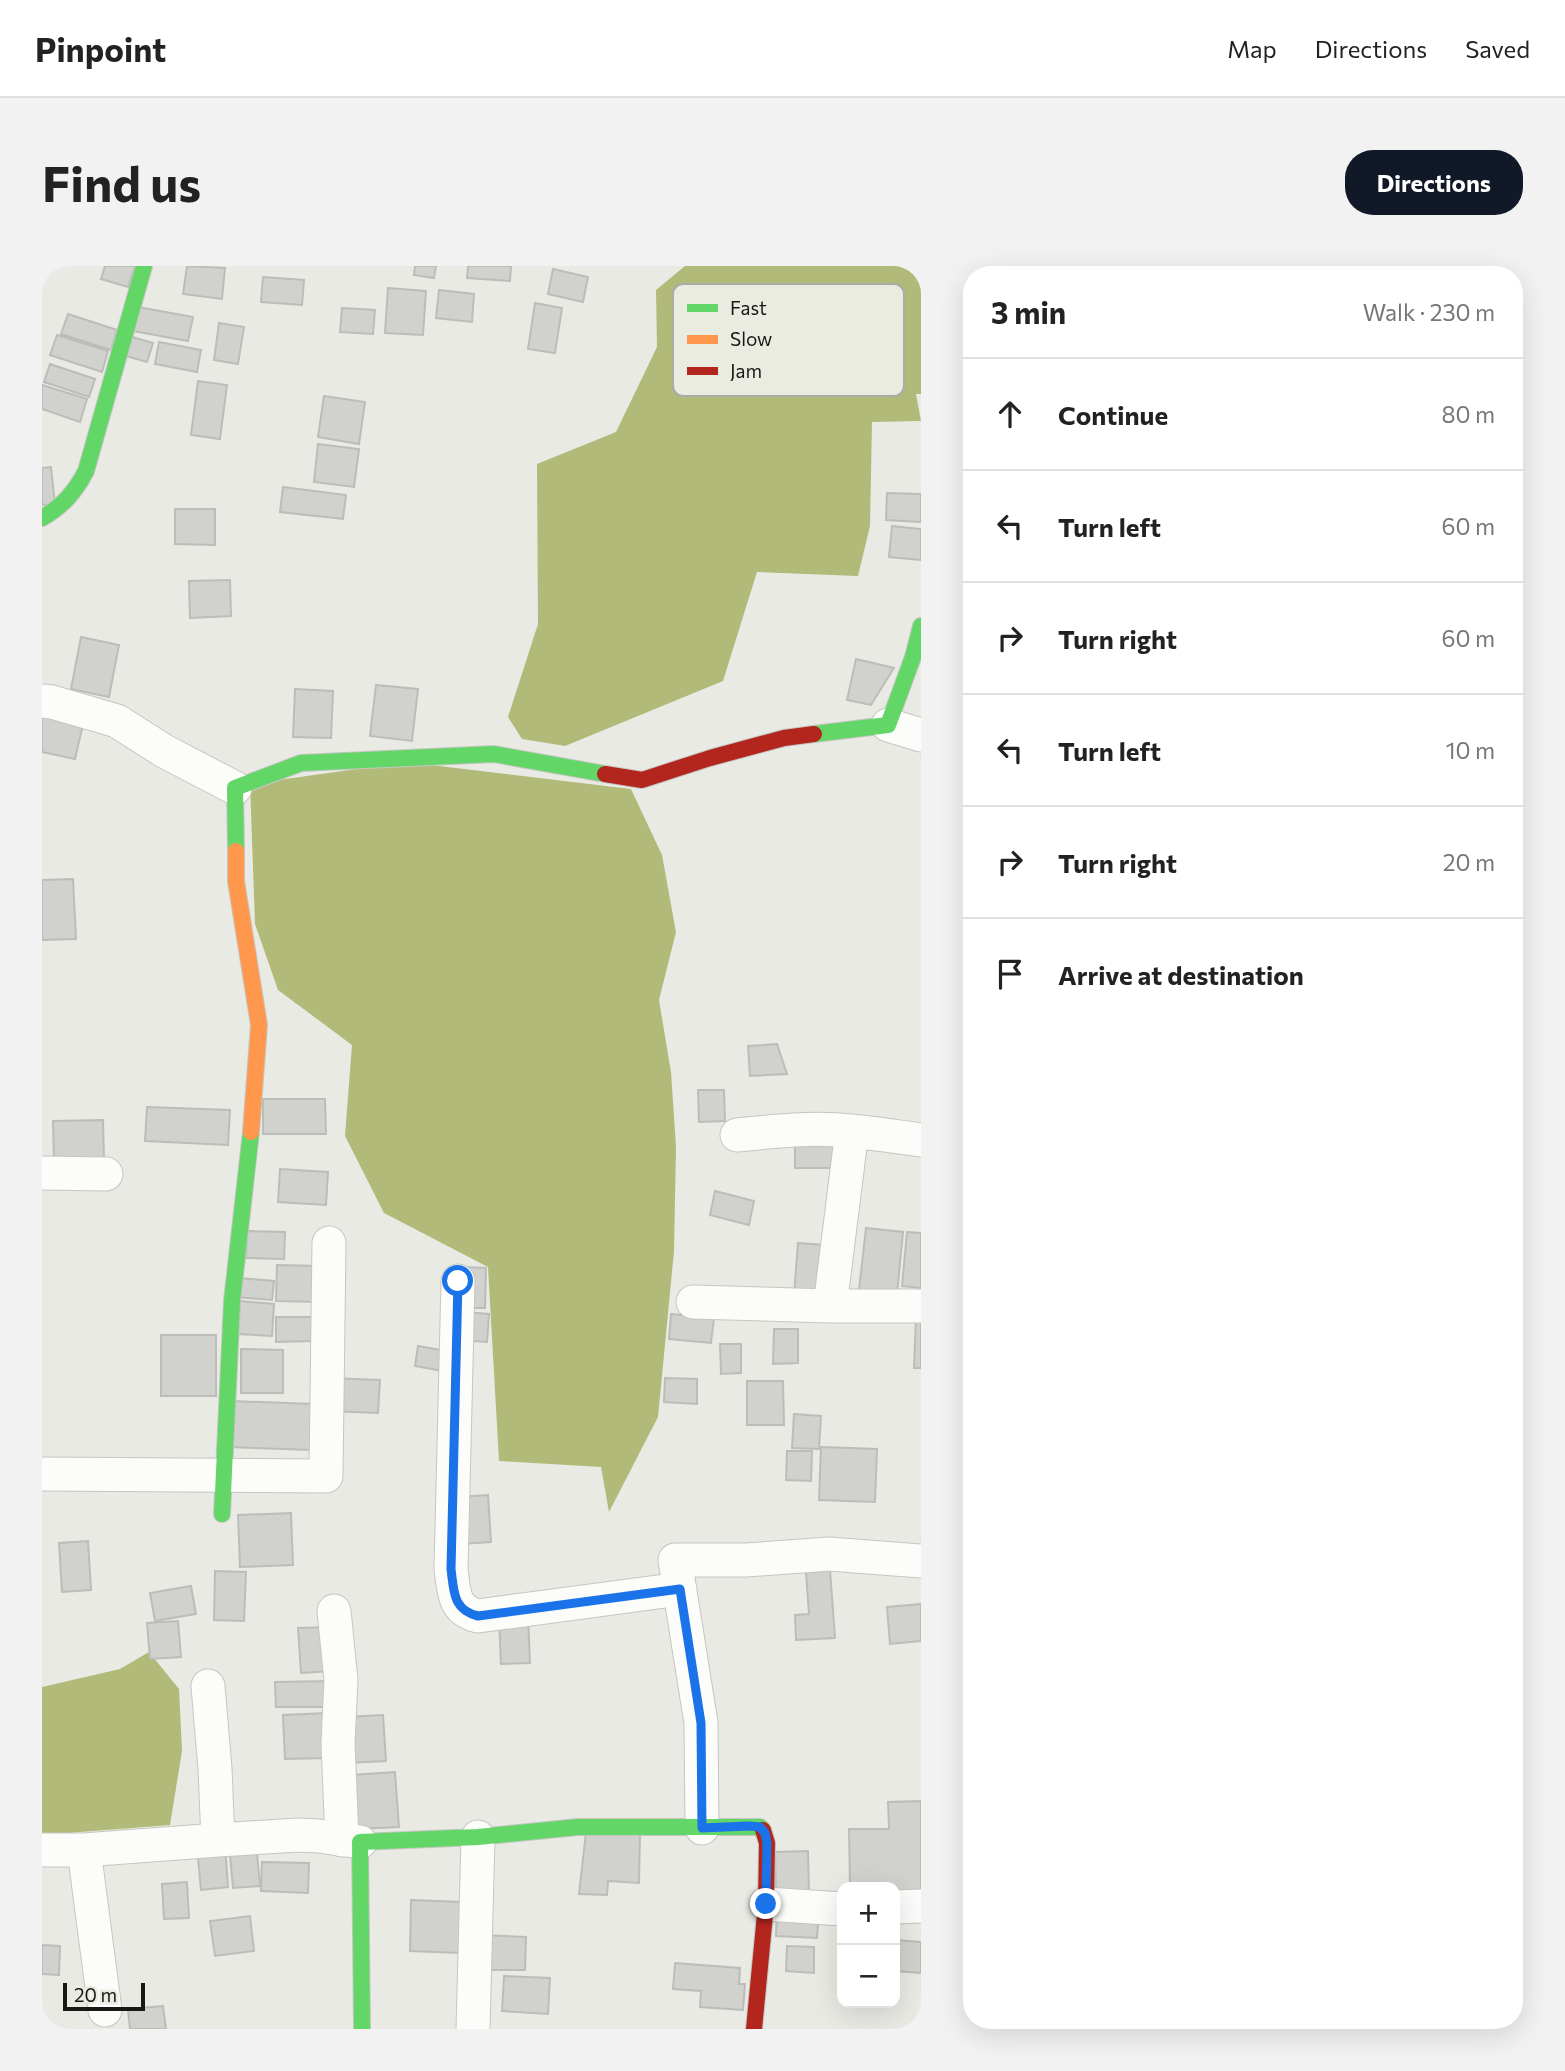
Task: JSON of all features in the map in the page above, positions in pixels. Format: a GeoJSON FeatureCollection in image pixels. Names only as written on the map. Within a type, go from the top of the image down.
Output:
{"type":"FeatureCollection","features":[{"type":"Feature","properties":{"kind":"street"},"geometry":{"type":"LineString","coordinates":[[42,518],[74,494],[86,471],[144,266]]}},
{"type":"Feature","properties":{"kind":"street"},"geometry":{"type":"LineString","coordinates":[[888,725],[913,657],[921,626]]}},
{"type":"Feature","properties":{"kind":"street"},"geometry":{"type":"LineString","coordinates":[[42,701],[117,721],[164,751],[235,788],[301,763],[494,754],[642,780],[784,738],[888,725],[921,735]]}},
{"type":"Feature","properties":{"kind":"street"},"geometry":{"type":"LineString","coordinates":[[222,1514],[232,1301],[249,1156],[259,1025],[236,881],[235,788]]}},
{"type":"Feature","properties":{"kind":"street"},"geometry":{"type":"LineString","coordinates":[[737,1135],[790,1130],[852,1131],[921,1140]]}},
{"type":"Feature","properties":{"kind":"street"},"geometry":{"type":"LineString","coordinates":[[830,1306],[852,1131]]}},
{"type":"Feature","properties":{"kind":"street"},"geometry":{"type":"LineString","coordinates":[[42,1173],[106,1174]]}},
{"type":"Feature","properties":{"kind":"street"},"geometry":{"type":"LineString","coordinates":[[42,1474],[326,1476],[329,1243]]}},
{"type":"Feature","properties":{"kind":"street"},"geometry":{"type":"LineString","coordinates":[[458,1281],[451,1569],[454,1593],[459,1605],[467,1614],[478,1616],[680,1589]]}},
{"type":"Feature","properties":{"kind":"street"},"geometry":{"type":"LineString","coordinates":[[693,1302],[921,1306]]}},
{"type":"Feature","properties":{"kind":"street"},"geometry":{"type":"LineString","coordinates":[[702,1828],[701,1723],[676,1560],[746,1560],[830,1554],[921,1561]]}},
{"type":"Feature","properties":{"kind":"street"},"geometry":{"type":"LineString","coordinates":[[334,1611],[341,1680],[338,1743],[351,1841],[362,2029]]}},
{"type":"Feature","properties":{"kind":"street"},"geometry":{"type":"LineString","coordinates":[[208,1686],[218,1840]]}},
{"type":"Feature","properties":{"kind":"street"},"geometry":{"type":"LineString","coordinates":[[42,1850],[83,1850],[297,1835],[351,1841],[478,1837],[578,1827],[760,1827],[765,1833],[767,1843],[766,1904],[754,2029]]}},
{"type":"Feature","properties":{"kind":"street"},"geometry":{"type":"LineString","coordinates":[[474,2029],[478,1837]]}},
{"type":"Feature","properties":{"kind":"street"},"geometry":{"type":"LineString","coordinates":[[83,1850],[105,2010]]}},
{"type":"Feature","properties":{"kind":"street"},"geometry":{"type":"LineString","coordinates":[[766,1904],[837,1909]]}},
{"type":"Feature","properties":{"kind":"street"},"geometry":{"type":"LineString","coordinates":[[900,1908],[921,1906]]}},
{"type":"Feature","properties":{"kind":"shaded area"},"geometry":{"type":"Polygon","coordinates":[[[685,266],[921,266],[921,394],[916,394],[921,421],[872,422],[870,526],[858,576],[757,572],[723,681],[565,746],[522,739],[508,717],[538,624],[537,464],[616,432],[657,347],[656,290],[685,266]]]}},
{"type":"Feature","properties":{"kind":"shaded area"},"geometry":{"type":"Polygon","coordinates":[[[406,762],[631,789],[662,855],[676,932],[659,1000],[671,1072],[676,1147],[674,1251],[658,1417],[609,1512],[601,1467],[499,1461],[488,1267],[384,1213],[345,1136],[352,1045],[278,990],[255,924],[250,784],[406,762]]]}},
{"type":"Feature","properties":{"kind":"shaded area"},"geometry":{"type":"Polygon","coordinates":[[[149,1652],[179,1689],[182,1751],[170,1825],[42,1835],[42,1687],[120,1669],[149,1652]]]}},
{"type":"Feature","properties":{"kind":"building"},"geometry":{"type":"Polygon","coordinates":[[[105,266],[135,266],[128,287],[101,279],[105,266]]]}},
{"type":"Feature","properties":{"kind":"building"},"geometry":{"type":"Polygon","coordinates":[[[187,266],[225,268],[222,299],[183,294],[187,266]]]}},
{"type":"Feature","properties":{"kind":"building"},"geometry":{"type":"Polygon","coordinates":[[[415,266],[436,266],[434,278],[414,275],[415,266]]]}},
{"type":"Feature","properties":{"kind":"building"},"geometry":{"type":"Polygon","coordinates":[[[468,266],[511,266],[510,281],[467,278],[468,266]]]}},
{"type":"Feature","properties":{"kind":"building"},"geometry":{"type":"Polygon","coordinates":[[[553,269],[588,277],[583,302],[548,294],[553,269]]]}},
{"type":"Feature","properties":{"kind":"building"},"geometry":{"type":"Polygon","coordinates":[[[263,277],[304,280],[302,305],[261,302],[263,277]]]}},
{"type":"Feature","properties":{"kind":"building"},"geometry":{"type":"Polygon","coordinates":[[[388,288],[426,291],[423,335],[385,333],[388,288]]]}},
{"type":"Feature","properties":{"kind":"building"},"geometry":{"type":"Polygon","coordinates":[[[439,290],[474,294],[472,322],[436,318],[439,290]]]}},
{"type":"Feature","properties":{"kind":"building"},"geometry":{"type":"Polygon","coordinates":[[[535,303],[562,308],[555,353],[528,349],[535,303]]]}},
{"type":"Feature","properties":{"kind":"building"},"geometry":{"type":"Polygon","coordinates":[[[138,307],[193,317],[188,341],[133,331],[138,307]]]}},
{"type":"Feature","properties":{"kind":"building"},"geometry":{"type":"Polygon","coordinates":[[[342,308],[375,310],[373,334],[340,332],[342,308]]]}},
{"type":"Feature","properties":{"kind":"building"},"geometry":{"type":"Polygon","coordinates":[[[68,314],[117,330],[111,350],[61,334],[68,314]]]}},
{"type":"Feature","properties":{"kind":"building"},"geometry":{"type":"Polygon","coordinates":[[[219,323],[244,327],[238,364],[214,360],[219,323]]]}},
{"type":"Feature","properties":{"kind":"building"},"geometry":{"type":"Polygon","coordinates":[[[57,335],[108,351],[102,372],[50,355],[57,335]]]}},
{"type":"Feature","properties":{"kind":"building"},"geometry":{"type":"Polygon","coordinates":[[[132,337],[153,343],[147,362],[126,356],[132,337]]]}},
{"type":"Feature","properties":{"kind":"building"},"geometry":{"type":"Polygon","coordinates":[[[159,342],[201,350],[197,372],[155,364],[159,342]]]}},
{"type":"Feature","properties":{"kind":"building"},"geometry":{"type":"Polygon","coordinates":[[[50,364],[95,379],[89,397],[44,382],[50,364]]]}},
{"type":"Feature","properties":{"kind":"building"},"geometry":{"type":"Polygon","coordinates":[[[198,381],[227,385],[220,439],[191,435],[198,381]]]}},
{"type":"Feature","properties":{"kind":"building"},"geometry":{"type":"Polygon","coordinates":[[[42,385],[87,399],[80,422],[42,409],[42,385]]]}},
{"type":"Feature","properties":{"kind":"building"},"geometry":{"type":"Polygon","coordinates":[[[324,396],[365,402],[359,444],[318,437],[324,396]]]}},
{"type":"Feature","properties":{"kind":"building"},"geometry":{"type":"Polygon","coordinates":[[[318,444],[359,449],[354,487],[314,482],[318,444]]]}},
{"type":"Feature","properties":{"kind":"building"},"geometry":{"type":"Polygon","coordinates":[[[51,467],[55,504],[42,505],[42,468],[51,467]]]}},
{"type":"Feature","properties":{"kind":"building"},"geometry":{"type":"Polygon","coordinates":[[[283,487],[346,495],[343,519],[280,512],[283,487]]]}},
{"type":"Feature","properties":{"kind":"building"},"geometry":{"type":"Polygon","coordinates":[[[887,493],[921,494],[921,522],[886,520],[887,493]]]}},
{"type":"Feature","properties":{"kind":"building"},"geometry":{"type":"Polygon","coordinates":[[[175,509],[215,509],[215,545],[175,544],[175,509]]]}},
{"type":"Feature","properties":{"kind":"building"},"geometry":{"type":"Polygon","coordinates":[[[892,526],[921,529],[921,560],[889,557],[892,526]]]}},
{"type":"Feature","properties":{"kind":"building"},"geometry":{"type":"Polygon","coordinates":[[[230,580],[231,616],[190,618],[189,581],[230,580]]]}},
{"type":"Feature","properties":{"kind":"building"},"geometry":{"type":"Polygon","coordinates":[[[81,637],[119,645],[109,697],[71,689],[81,637]]]}},
{"type":"Feature","properties":{"kind":"building"},"geometry":{"type":"Polygon","coordinates":[[[856,659],[894,668],[871,705],[847,700],[856,659]]]}},
{"type":"Feature","properties":{"kind":"building"},"geometry":{"type":"Polygon","coordinates":[[[376,685],[418,689],[412,741],[370,736],[376,685]]]}},
{"type":"Feature","properties":{"kind":"building"},"geometry":{"type":"Polygon","coordinates":[[[295,689],[333,691],[331,738],[293,737],[295,689]]]}},
{"type":"Feature","properties":{"kind":"building"},"geometry":{"type":"Polygon","coordinates":[[[42,710],[84,720],[75,759],[42,752],[42,710]]]}},
{"type":"Feature","properties":{"kind":"building"},"geometry":{"type":"Polygon","coordinates":[[[73,879],[76,939],[42,940],[42,880],[73,879]]]}},
{"type":"Feature","properties":{"kind":"building"},"geometry":{"type":"Polygon","coordinates":[[[777,1044],[787,1074],[750,1076],[748,1046],[777,1044]]]}},
{"type":"Feature","properties":{"kind":"building"},"geometry":{"type":"Polygon","coordinates":[[[698,1090],[724,1090],[725,1121],[699,1122],[698,1090]]]}},
{"type":"Feature","properties":{"kind":"building"},"geometry":{"type":"Polygon","coordinates":[[[263,1099],[325,1099],[326,1134],[263,1134],[263,1099]]]}},
{"type":"Feature","properties":{"kind":"building"},"geometry":{"type":"Polygon","coordinates":[[[147,1107],[230,1110],[228,1145],[145,1141],[147,1107]]]}},
{"type":"Feature","properties":{"kind":"building"},"geometry":{"type":"Polygon","coordinates":[[[103,1120],[104,1160],[54,1162],[53,1121],[103,1120]]]}},
{"type":"Feature","properties":{"kind":"building"},"geometry":{"type":"Polygon","coordinates":[[[795,1135],[843,1136],[842,1168],[795,1168],[795,1135]]]}},
{"type":"Feature","properties":{"kind":"building"},"geometry":{"type":"Polygon","coordinates":[[[280,1169],[328,1172],[326,1205],[278,1202],[280,1169]]]}},
{"type":"Feature","properties":{"kind":"building"},"geometry":{"type":"Polygon","coordinates":[[[715,1191],[754,1201],[749,1225],[710,1215],[715,1191]]]}},
{"type":"Feature","properties":{"kind":"building"},"geometry":{"type":"Polygon","coordinates":[[[866,1228],[903,1232],[897,1294],[859,1290],[866,1228]]]}},
{"type":"Feature","properties":{"kind":"building"},"geometry":{"type":"Polygon","coordinates":[[[247,1231],[285,1232],[284,1259],[246,1258],[247,1231]]]}},
{"type":"Feature","properties":{"kind":"building"},"geometry":{"type":"Polygon","coordinates":[[[907,1232],[921,1233],[921,1288],[902,1286],[907,1232]]]}},
{"type":"Feature","properties":{"kind":"building"},"geometry":{"type":"Polygon","coordinates":[[[798,1243],[825,1245],[821,1297],[794,1295],[798,1243]]]}},
{"type":"Feature","properties":{"kind":"building"},"geometry":{"type":"Polygon","coordinates":[[[277,1265],[321,1266],[321,1302],[276,1301],[277,1265]]]}},
{"type":"Feature","properties":{"kind":"building"},"geometry":{"type":"Polygon","coordinates":[[[463,1267],[486,1268],[485,1308],[462,1308],[463,1267]]]}},
{"type":"Feature","properties":{"kind":"building"},"geometry":{"type":"Polygon","coordinates":[[[238,1278],[274,1281],[272,1300],[236,1297],[238,1278]]]}},
{"type":"Feature","properties":{"kind":"building"},"geometry":{"type":"Polygon","coordinates":[[[240,1301],[274,1304],[272,1336],[238,1334],[240,1301]]]}},
{"type":"Feature","properties":{"kind":"building"},"geometry":{"type":"Polygon","coordinates":[[[463,1312],[489,1314],[487,1342],[461,1340],[463,1312]]]}},
{"type":"Feature","properties":{"kind":"building"},"geometry":{"type":"Polygon","coordinates":[[[671,1314],[714,1318],[711,1343],[669,1339],[671,1314]]]}},
{"type":"Feature","properties":{"kind":"building"},"geometry":{"type":"Polygon","coordinates":[[[276,1317],[312,1317],[313,1341],[276,1342],[276,1317]]]}},
{"type":"Feature","properties":{"kind":"building"},"geometry":{"type":"Polygon","coordinates":[[[916,1318],[921,1318],[921,1368],[914,1368],[916,1318]]]}},
{"type":"Feature","properties":{"kind":"building"},"geometry":{"type":"Polygon","coordinates":[[[774,1329],[798,1329],[798,1363],[773,1364],[774,1329]]]}},
{"type":"Feature","properties":{"kind":"building"},"geometry":{"type":"Polygon","coordinates":[[[161,1335],[216,1335],[216,1396],[161,1396],[161,1335]]]}},
{"type":"Feature","properties":{"kind":"building"},"geometry":{"type":"Polygon","coordinates":[[[720,1344],[741,1344],[741,1373],[721,1374],[720,1344]]]}},
{"type":"Feature","properties":{"kind":"building"},"geometry":{"type":"Polygon","coordinates":[[[418,1346],[446,1351],[443,1371],[415,1366],[418,1346]]]}},
{"type":"Feature","properties":{"kind":"building"},"geometry":{"type":"Polygon","coordinates":[[[241,1349],[283,1350],[283,1393],[241,1393],[241,1349]]]}},
{"type":"Feature","properties":{"kind":"building"},"geometry":{"type":"Polygon","coordinates":[[[329,1378],[380,1380],[378,1413],[328,1411],[329,1378]]]}},
{"type":"Feature","properties":{"kind":"building"},"geometry":{"type":"Polygon","coordinates":[[[665,1378],[697,1379],[697,1404],[664,1402],[665,1378]]]}},
{"type":"Feature","properties":{"kind":"building"},"geometry":{"type":"Polygon","coordinates":[[[747,1381],[783,1381],[784,1425],[747,1425],[747,1381]]]}},
{"type":"Feature","properties":{"kind":"building"},"geometry":{"type":"Polygon","coordinates":[[[231,1401],[313,1404],[311,1450],[229,1447],[231,1401]]]}},
{"type":"Feature","properties":{"kind":"building"},"geometry":{"type":"Polygon","coordinates":[[[794,1414],[821,1416],[819,1449],[792,1448],[794,1414]]]}},
{"type":"Feature","properties":{"kind":"building"},"geometry":{"type":"Polygon","coordinates":[[[821,1447],[877,1449],[875,1502],[819,1500],[821,1447]]]}},
{"type":"Feature","properties":{"kind":"building"},"geometry":{"type":"Polygon","coordinates":[[[787,1451],[812,1451],[811,1481],[786,1480],[787,1451]]]}},
{"type":"Feature","properties":{"kind":"building"},"geometry":{"type":"Polygon","coordinates":[[[488,1495],[491,1542],[461,1544],[458,1497],[488,1495]]]}},
{"type":"Feature","properties":{"kind":"building"},"geometry":{"type":"Polygon","coordinates":[[[291,1513],[293,1565],[240,1567],[238,1515],[291,1513]]]}},
{"type":"Feature","properties":{"kind":"building"},"geometry":{"type":"Polygon","coordinates":[[[88,1541],[91,1590],[62,1592],[59,1543],[88,1541]]]}},
{"type":"Feature","properties":{"kind":"building"},"geometry":{"type":"Polygon","coordinates":[[[830,1570],[835,1638],[796,1640],[795,1615],[809,1614],[806,1572],[830,1570]]]}},
{"type":"Feature","properties":{"kind":"building"},"geometry":{"type":"Polygon","coordinates":[[[215,1571],[246,1572],[244,1621],[214,1620],[215,1571]]]}},
{"type":"Feature","properties":{"kind":"building"},"geometry":{"type":"Polygon","coordinates":[[[191,1586],[196,1614],[155,1621],[150,1593],[191,1586]]]}},
{"type":"Feature","properties":{"kind":"building"},"geometry":{"type":"Polygon","coordinates":[[[921,1604],[921,1641],[890,1644],[887,1607],[921,1604]]]}},
{"type":"Feature","properties":{"kind":"building"},"geometry":{"type":"Polygon","coordinates":[[[528,1617],[530,1663],[501,1664],[499,1618],[528,1617]]]}},
{"type":"Feature","properties":{"kind":"building"},"geometry":{"type":"Polygon","coordinates":[[[178,1621],[181,1657],[150,1659],[147,1623],[178,1621]]]}},
{"type":"Feature","properties":{"kind":"building"},"geometry":{"type":"Polygon","coordinates":[[[330,1627],[332,1671],[301,1673],[298,1628],[330,1627]]]}},
{"type":"Feature","properties":{"kind":"building"},"geometry":{"type":"Polygon","coordinates":[[[333,1681],[333,1707],[276,1707],[275,1682],[333,1681]]]}},
{"type":"Feature","properties":{"kind":"building"},"geometry":{"type":"Polygon","coordinates":[[[326,1713],[328,1758],[285,1759],[283,1715],[326,1713]]]}},
{"type":"Feature","properties":{"kind":"building"},"geometry":{"type":"Polygon","coordinates":[[[383,1715],[386,1761],[348,1763],[345,1717],[383,1715]]]}},
{"type":"Feature","properties":{"kind":"building"},"geometry":{"type":"Polygon","coordinates":[[[395,1772],[399,1827],[356,1829],[353,1775],[395,1772]]]}},
{"type":"Feature","properties":{"kind":"building"},"geometry":{"type":"Polygon","coordinates":[[[921,1801],[921,1891],[900,1892],[900,1882],[850,1882],[849,1829],[889,1829],[888,1802],[921,1801]]]}},
{"type":"Feature","properties":{"kind":"building"},"geometry":{"type":"Polygon","coordinates":[[[586,1832],[640,1834],[639,1883],[608,1881],[607,1895],[579,1894],[586,1832]]]}},
{"type":"Feature","properties":{"kind":"building"},"geometry":{"type":"Polygon","coordinates":[[[256,1842],[260,1886],[233,1888],[229,1844],[256,1842]]]}},
{"type":"Feature","properties":{"kind":"building"},"geometry":{"type":"Polygon","coordinates":[[[225,1845],[228,1887],[201,1890],[197,1847],[225,1845]]]}},
{"type":"Feature","properties":{"kind":"building"},"geometry":{"type":"Polygon","coordinates":[[[808,1851],[809,1893],[776,1894],[775,1852],[808,1851]]]}},
{"type":"Feature","properties":{"kind":"building"},"geometry":{"type":"Polygon","coordinates":[[[262,1862],[309,1863],[308,1893],[261,1891],[262,1862]]]}},
{"type":"Feature","properties":{"kind":"building"},"geometry":{"type":"Polygon","coordinates":[[[187,1882],[189,1918],[164,1919],[162,1884],[187,1882]]]}},
{"type":"Feature","properties":{"kind":"building"},"geometry":{"type":"Polygon","coordinates":[[[411,1900],[462,1902],[460,1953],[410,1951],[411,1900]]]}},
{"type":"Feature","properties":{"kind":"building"},"geometry":{"type":"Polygon","coordinates":[[[777,1910],[819,1911],[817,1938],[776,1936],[777,1910]]]}},
{"type":"Feature","properties":{"kind":"building"},"geometry":{"type":"Polygon","coordinates":[[[250,1916],[254,1951],[215,1956],[210,1921],[250,1916]]]}},
{"type":"Feature","properties":{"kind":"building"},"geometry":{"type":"Polygon","coordinates":[[[481,1935],[526,1937],[525,1970],[480,1970],[481,1935]]]}},
{"type":"Feature","properties":{"kind":"building"},"geometry":{"type":"Polygon","coordinates":[[[900,1940],[921,1942],[921,1973],[900,1971],[900,1940]]]}},
{"type":"Feature","properties":{"kind":"building"},"geometry":{"type":"Polygon","coordinates":[[[42,1945],[60,1946],[59,1975],[42,1974],[42,1945]]]}},
{"type":"Feature","properties":{"kind":"building"},"geometry":{"type":"Polygon","coordinates":[[[787,1946],[814,1947],[814,1973],[786,1971],[787,1946]]]}},
{"type":"Feature","properties":{"kind":"building"},"geometry":{"type":"Polygon","coordinates":[[[675,1963],[740,1968],[739,1984],[745,1984],[743,2010],[700,2007],[701,1991],[673,1989],[675,1963]]]}},
{"type":"Feature","properties":{"kind":"building"},"geometry":{"type":"Polygon","coordinates":[[[504,1976],[550,1978],[548,2014],[502,2011],[504,1976]]]}},
{"type":"Feature","properties":{"kind":"building"},"geometry":{"type":"Polygon","coordinates":[[[163,2006],[166,2029],[130,2029],[128,2009],[163,2006]]]}},
{"type":"Feature","properties":{"kind":"traffic: fast"},"geometry":{"type":"LineString","coordinates":[[42,518],[68,498],[86,471],[144,266]]}},
{"type":"Feature","properties":{"kind":"traffic: fast"},"geometry":{"type":"LineString","coordinates":[[814,734],[888,725],[913,657],[921,626]]}},
{"type":"Feature","properties":{"kind":"traffic: fast"},"geometry":{"type":"LineString","coordinates":[[236,851],[235,788],[301,763],[494,754],[605,774]]}},
{"type":"Feature","properties":{"kind":"traffic: fast"},"geometry":{"type":"LineString","coordinates":[[222,1514],[232,1301],[251,1132]]}},
{"type":"Feature","properties":{"kind":"traffic: fast"},"geometry":{"type":"LineString","coordinates":[[362,2029],[360,1842],[478,1837],[578,1827],[760,1827],[763,1830]]}},
{"type":"Feature","properties":{"kind":"traffic: slow"},"geometry":{"type":"LineString","coordinates":[[236,851],[236,881],[259,1025],[251,1132]]}},
{"type":"Feature","properties":{"kind":"traffic: jam"},"geometry":{"type":"LineString","coordinates":[[605,774],[642,780],[784,738],[814,734]]}},
{"type":"Feature","properties":{"kind":"traffic: jam"},"geometry":{"type":"LineString","coordinates":[[754,2029],[766,1904],[767,1843],[763,1830]]}},
{"type":"Feature","properties":{"kind":"route"},"geometry":{"type":"LineString","coordinates":[[458,1281],[451,1569],[454,1593],[459,1605],[467,1614],[478,1616],[680,1589],[701,1723],[702,1828],[760,1827],[765,1833],[767,1843],[766,1904]]}}]}
